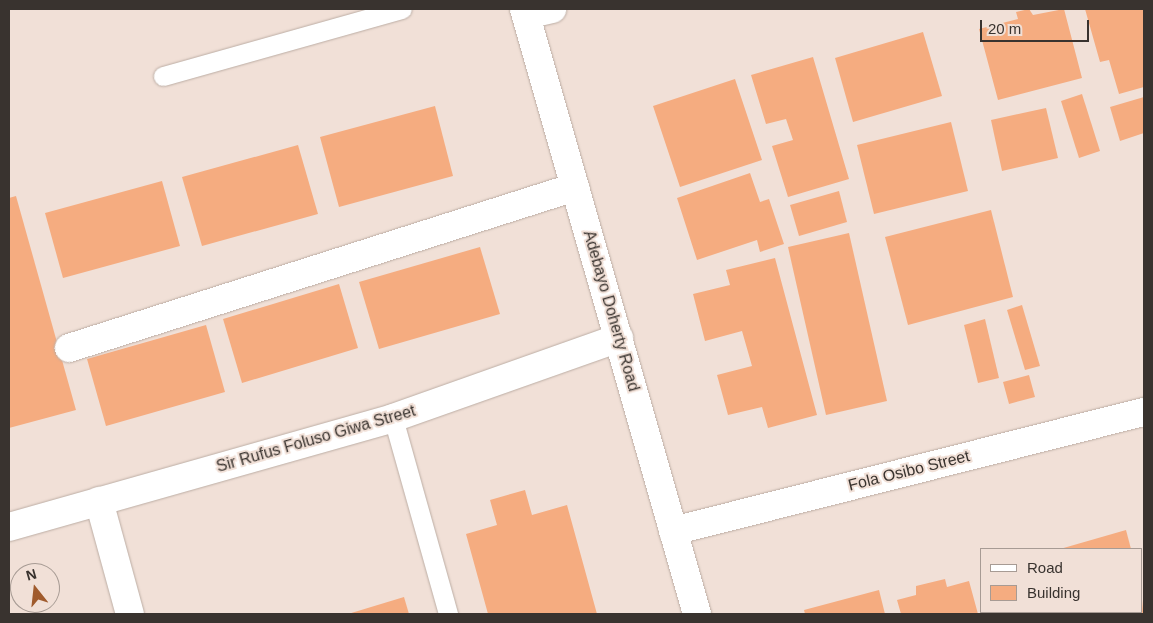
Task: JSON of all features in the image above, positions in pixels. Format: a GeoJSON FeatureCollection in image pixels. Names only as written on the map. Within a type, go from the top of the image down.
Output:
{"type":"FeatureCollection","features":[{"type":"Feature","properties":{"kind":"street"},"geometry":{"type":"LineString","coordinates":[[525,12],[552,9]]}},
{"type":"Feature","properties":{"kind":"street","name":"Adebayo Doherty Road"},"geometry":{"type":"LineString","coordinates":[[525,12],[697,614]]}},
{"type":"Feature","properties":{"kind":"street"},"geometry":{"type":"LineString","coordinates":[[69,348],[575,187]]}},
{"type":"Feature","properties":{"kind":"street","name":"Sir Rufus Foluso Giwa Street"},"geometry":{"type":"LineString","coordinates":[[9,526],[393,418],[619,338]]}},
{"type":"Feature","properties":{"kind":"street","name":"Fola Osibo Street"},"geometry":{"type":"LineString","coordinates":[[673,531],[1144,412]]}},
{"type":"Feature","properties":{"kind":"street"},"geometry":{"type":"LineString","coordinates":[[100,501],[130,614]]}},
{"type":"Feature","properties":{"kind":"lane"},"geometry":{"type":"LineString","coordinates":[[163,76],[400,9]]}},
{"type":"Feature","properties":{"kind":"lane"},"geometry":{"type":"LineString","coordinates":[[393,418],[448,614]]}},
{"type":"Feature","properties":{"kind":"building"},"geometry":{"type":"Polygon","coordinates":[[[1029,9],[1033,15],[1064,9],[1082,78],[998,100],[979,29],[1018,19],[1016,12],[1029,9]]]}},
{"type":"Feature","properties":{"kind":"building"},"geometry":{"type":"Polygon","coordinates":[[[1085,9],[1144,9],[1144,87],[1119,94],[1109,60],[1100,62],[1085,9]]]}},
{"type":"Feature","properties":{"kind":"building"},"geometry":{"type":"Polygon","coordinates":[[[923,32],[942,96],[853,122],[835,58],[923,32]]]}},
{"type":"Feature","properties":{"kind":"building"},"geometry":{"type":"Polygon","coordinates":[[[813,57],[849,179],[788,197],[772,146],[793,140],[786,119],[766,124],[751,75],[813,57]]]}},
{"type":"Feature","properties":{"kind":"building"},"geometry":{"type":"Polygon","coordinates":[[[735,79],[762,160],[680,187],[653,106],[735,79]]]}},
{"type":"Feature","properties":{"kind":"building"},"geometry":{"type":"Polygon","coordinates":[[[1082,94],[1100,151],[1079,158],[1061,101],[1082,94]]]}},
{"type":"Feature","properties":{"kind":"building"},"geometry":{"type":"Polygon","coordinates":[[[1144,97],[1144,133],[1120,141],[1110,107],[1144,97]]]}},
{"type":"Feature","properties":{"kind":"building"},"geometry":{"type":"Polygon","coordinates":[[[435,106],[453,176],[339,207],[320,137],[435,106]]]}},
{"type":"Feature","properties":{"kind":"building"},"geometry":{"type":"Polygon","coordinates":[[[1046,108],[1058,158],[1002,171],[991,120],[1046,108]]]}},
{"type":"Feature","properties":{"kind":"building"},"geometry":{"type":"Polygon","coordinates":[[[951,122],[968,191],[874,214],[857,145],[951,122]]]}},
{"type":"Feature","properties":{"kind":"building"},"geometry":{"type":"Polygon","coordinates":[[[298,145],[318,214],[202,246],[182,177],[298,145]]]}},
{"type":"Feature","properties":{"kind":"building"},"geometry":{"type":"Polygon","coordinates":[[[750,173],[760,202],[769,199],[784,244],[760,252],[757,240],[697,260],[677,198],[750,173]]]}},
{"type":"Feature","properties":{"kind":"building"},"geometry":{"type":"Polygon","coordinates":[[[162,181],[180,246],[63,278],[45,213],[162,181]]]}},
{"type":"Feature","properties":{"kind":"building"},"geometry":{"type":"Polygon","coordinates":[[[839,191],[847,222],[799,236],[790,205],[839,191]]]}},
{"type":"Feature","properties":{"kind":"building"},"geometry":{"type":"Polygon","coordinates":[[[16,196],[76,410],[9,428],[9,198],[16,196]]]}},
{"type":"Feature","properties":{"kind":"building"},"geometry":{"type":"Polygon","coordinates":[[[991,210],[1013,297],[908,325],[885,237],[991,210]]]}},
{"type":"Feature","properties":{"kind":"building"},"geometry":{"type":"Polygon","coordinates":[[[849,233],[887,401],[826,415],[788,247],[849,233]]]}},
{"type":"Feature","properties":{"kind":"building"},"geometry":{"type":"Polygon","coordinates":[[[480,247],[500,314],[379,349],[359,282],[480,247]]]}},
{"type":"Feature","properties":{"kind":"building"},"geometry":{"type":"Polygon","coordinates":[[[775,258],[817,415],[768,428],[762,407],[728,415],[717,375],[752,366],[742,331],[705,341],[693,294],[730,285],[726,270],[775,258]]]}},
{"type":"Feature","properties":{"kind":"building"},"geometry":{"type":"Polygon","coordinates":[[[339,284],[358,348],[242,383],[223,319],[339,284]]]}},
{"type":"Feature","properties":{"kind":"building"},"geometry":{"type":"Polygon","coordinates":[[[1022,305],[1040,366],[1025,370],[1007,310],[1022,305]]]}},
{"type":"Feature","properties":{"kind":"building"},"geometry":{"type":"Polygon","coordinates":[[[985,319],[999,378],[978,383],[964,325],[985,319]]]}},
{"type":"Feature","properties":{"kind":"building"},"geometry":{"type":"Polygon","coordinates":[[[206,325],[225,392],[106,426],[87,359],[206,325]]]}},
{"type":"Feature","properties":{"kind":"building"},"geometry":{"type":"Polygon","coordinates":[[[1029,375],[1035,397],[1009,404],[1003,382],[1029,375]]]}},
{"type":"Feature","properties":{"kind":"building"},"geometry":{"type":"Polygon","coordinates":[[[525,490],[532,515],[567,505],[597,614],[488,614],[466,534],[497,525],[490,500],[525,490]]]}},
{"type":"Feature","properties":{"kind":"building"},"geometry":{"type":"Polygon","coordinates":[[[1126,530],[1131,548],[1063,548],[1126,530]]]}},
{"type":"Feature","properties":{"kind":"building"},"geometry":{"type":"Polygon","coordinates":[[[945,579],[947,587],[969,581],[978,614],[901,614],[897,600],[916,595],[916,586],[945,579]]]}},
{"type":"Feature","properties":{"kind":"building"},"geometry":{"type":"Polygon","coordinates":[[[1144,586],[1144,614],[1084,613],[1143,613],[1144,586]]]}},
{"type":"Feature","properties":{"kind":"building"},"geometry":{"type":"Polygon","coordinates":[[[879,590],[885,614],[805,614],[804,610],[879,590]]]}},
{"type":"Feature","properties":{"kind":"building"},"geometry":{"type":"Polygon","coordinates":[[[404,597],[409,614],[348,614],[404,597]]]}}]}
